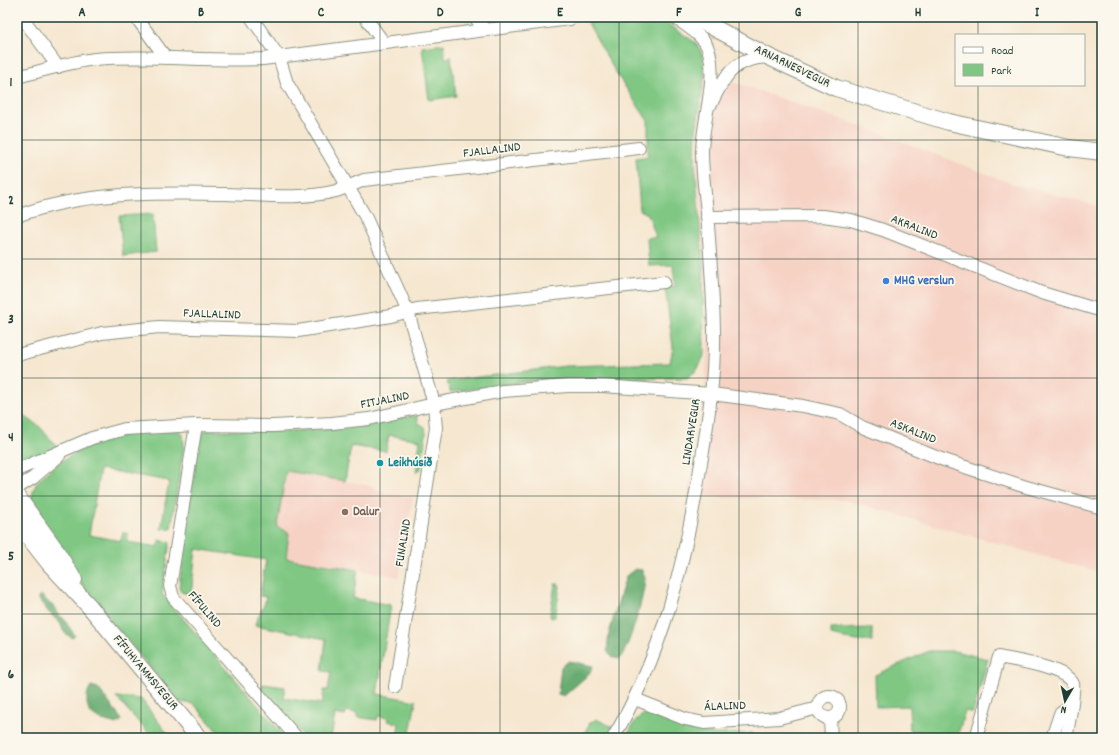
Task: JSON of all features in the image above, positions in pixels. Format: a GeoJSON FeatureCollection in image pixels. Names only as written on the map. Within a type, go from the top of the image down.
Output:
{"type":"FeatureCollection","features":[{"type":"Feature","properties":{"kind":"main road","name":"ARNARNESVEGUR"},"geometry":{"type":"LineString","coordinates":[[694,17],[769,57],[836,88],[949,122],[1069,148],[1102,152]]}},
{"type":"Feature","properties":{"kind":"main road","name":"ARNARNESVEGUR"},"geometry":{"type":"LineString","coordinates":[[713,17],[778,51],[896,105]]}},
{"type":"Feature","properties":{"kind":"main road","name":"FÍFUHVAMMSVEGUR"},"geometry":{"type":"LineString","coordinates":[[17,496],[55,549],[90,607]]}},
{"type":"Feature","properties":{"kind":"main road","name":"FÍFUHVAMMSVEGUR"},"geometry":{"type":"LineString","coordinates":[[17,522],[49,563],[90,607],[199,738]]}},
{"type":"Feature","properties":{"kind":"street"},"geometry":{"type":"LineString","coordinates":[[22,17],[58,67]]}},
{"type":"Feature","properties":{"kind":"street"},"geometry":{"type":"LineString","coordinates":[[136,17],[166,58]]}},
{"type":"Feature","properties":{"kind":"street"},"geometry":{"type":"LineString","coordinates":[[251,17],[279,57],[286,84],[365,216],[408,312],[434,404]]}},
{"type":"Feature","properties":{"kind":"street"},"geometry":{"type":"LineString","coordinates":[[365,17],[384,43]]}},
{"type":"Feature","properties":{"kind":"street"},"geometry":{"type":"LineString","coordinates":[[475,17],[484,30]]}},
{"type":"Feature","properties":{"kind":"street","name":"LINDARVEGUR"},"geometry":{"type":"LineString","coordinates":[[613,738],[635,699],[647,672],[668,612],[692,522],[712,394],[714,330],[702,152],[705,116],[712,73],[710,52],[699,36],[674,17]]}},
{"type":"Feature","properties":{"kind":"street"},"geometry":{"type":"LineString","coordinates":[[17,77],[94,59],[166,58],[242,61],[570,19]]}},
{"type":"Feature","properties":{"kind":"street","name":"LINDARVEGUR"},"geometry":{"type":"LineString","coordinates":[[705,116],[727,74],[739,64],[751,59],[769,57]]}},
{"type":"Feature","properties":{"kind":"street","name":"FJALLALIND"},"geometry":{"type":"LineString","coordinates":[[17,216],[37,208],[101,197],[136,193],[305,195],[335,191],[364,180],[639,148]]}},
{"type":"Feature","properties":{"kind":"street","name":"AKRALIND"},"geometry":{"type":"LineString","coordinates":[[707,217],[823,216],[851,220],[883,230],[1042,292],[1102,311]]}},
{"type":"Feature","properties":{"kind":"street","name":"FJALLALIND"},"geometry":{"type":"LineString","coordinates":[[17,356],[110,332],[159,327],[298,331],[408,312],[664,282]]}},
{"type":"Feature","properties":{"kind":"street","name":"FITJALIND"},"geometry":{"type":"LineString","coordinates":[[17,470],[66,449],[114,431],[144,427],[196,425],[273,426],[332,423],[369,419],[434,404],[503,391],[568,386],[639,388],[712,394]]}},
{"type":"Feature","properties":{"kind":"street","name":"ASKALIND"},"geometry":{"type":"LineString","coordinates":[[712,394],[803,406],[840,414],[862,427],[942,459],[1023,486],[1102,508]]}},
{"type":"Feature","properties":{"kind":"street","name":"FUNALIND"},"geometry":{"type":"LineString","coordinates":[[395,687],[436,428],[434,404]]}},
{"type":"Feature","properties":{"kind":"street","name":"FÍFULIND"},"geometry":{"type":"LineString","coordinates":[[196,425],[170,586],[173,597],[297,738]]}},
{"type":"Feature","properties":{"kind":"street","name":"FITJALIND"},"geometry":{"type":"LineString","coordinates":[[17,488],[33,478],[66,449]]}},
{"type":"Feature","properties":{"kind":"street"},"geometry":{"type":"LineString","coordinates":[[976,738],[999,657],[1054,670],[1065,676],[1073,685],[1074,690],[1066,738]]}},
{"type":"Feature","properties":{"kind":"street"},"geometry":{"type":"LineString","coordinates":[[828,696],[835,698],[840,703],[840,710],[836,716],[830,719],[821,715],[818,708],[822,698],[828,696]]}},
{"type":"Feature","properties":{"kind":"street","name":"ÁLALIND"},"geometry":{"type":"LineString","coordinates":[[635,699],[685,719],[704,723],[779,718],[818,708]]}},
{"type":"Feature","properties":{"kind":"street"},"geometry":{"type":"LineString","coordinates":[[1052,738],[1060,714],[1071,704]]}},
{"type":"Feature","properties":{"kind":"street"},"geometry":{"type":"LineString","coordinates":[[830,719],[831,738]]}},
{"type":"Feature","properties":{"kind":"shaded area"},"geometry":{"type":"Polygon","coordinates":[[[705,72],[869,129],[1013,184],[1102,207],[1102,573],[845,500],[722,498],[688,494],[702,419],[708,341],[702,217],[697,163],[705,72]]]}},
{"type":"Feature","properties":{"kind":"shaded area","name":"Dalur"},"geometry":{"type":"Polygon","coordinates":[[[286,471],[372,486],[383,493],[413,497],[399,577],[285,558],[289,533],[277,528],[286,471]]]}},
{"type":"Feature","properties":{"kind":"green space"},"geometry":{"type":"Polygon","coordinates":[[[588,17],[658,17],[696,43],[703,56],[705,72],[696,131],[695,162],[703,262],[704,356],[697,370],[687,378],[538,380],[450,392],[447,381],[566,366],[670,363],[673,347],[665,287],[675,286],[673,265],[649,266],[647,238],[656,237],[648,214],[640,210],[636,158],[648,156],[648,121],[616,73],[588,23],[588,17]]]}},
{"type":"Feature","properties":{"kind":"green space"},"geometry":{"type":"Polygon","coordinates":[[[444,44],[445,58],[451,57],[456,96],[429,100],[422,47],[444,44]]]}},
{"type":"Feature","properties":{"kind":"green space"},"geometry":{"type":"Polygon","coordinates":[[[153,214],[156,252],[123,256],[119,216],[153,214]]]}},
{"type":"Feature","properties":{"kind":"green space"},"geometry":{"type":"Polygon","coordinates":[[[17,411],[40,427],[58,448],[17,464],[17,411]]]}},
{"type":"Feature","properties":{"kind":"green space"},"geometry":{"type":"Polygon","coordinates":[[[417,416],[419,424],[425,428],[426,433],[421,469],[416,472],[420,440],[389,435],[386,451],[351,446],[345,481],[286,471],[277,527],[289,533],[286,558],[358,570],[353,598],[391,605],[377,694],[416,701],[409,738],[397,738],[399,723],[388,721],[388,718],[378,716],[377,720],[357,717],[357,713],[346,711],[345,716],[335,714],[331,738],[304,738],[262,688],[263,684],[285,687],[284,698],[322,704],[324,690],[328,690],[331,672],[322,671],[326,639],[255,625],[266,597],[260,596],[266,560],[196,549],[191,595],[181,592],[179,587],[198,444],[201,434],[207,430],[285,431],[339,429],[417,416]]]}},
{"type":"Feature","properties":{"kind":"green space"},"geometry":{"type":"Polygon","coordinates":[[[150,431],[180,431],[183,435],[184,446],[171,528],[161,529],[169,481],[100,469],[89,535],[121,541],[123,532],[128,533],[127,542],[158,547],[159,540],[170,542],[162,594],[286,738],[223,738],[194,704],[179,702],[86,591],[31,503],[34,489],[41,478],[74,454],[101,442],[128,434],[150,431]]]}},
{"type":"Feature","properties":{"kind":"green space"},"geometry":{"type":"Polygon","coordinates":[[[635,569],[642,570],[645,577],[644,585],[632,633],[623,654],[619,659],[612,657],[607,651],[609,633],[626,576],[635,569]]]}},
{"type":"Feature","properties":{"kind":"green space"},"geometry":{"type":"Polygon","coordinates":[[[555,584],[559,584],[560,587],[555,617],[551,618],[550,615],[555,584]]]}},
{"type":"Feature","properties":{"kind":"green space"},"geometry":{"type":"Polygon","coordinates":[[[40,595],[55,607],[59,615],[64,619],[75,636],[72,638],[63,631],[60,623],[40,602],[38,598],[40,595]]]}},
{"type":"Feature","properties":{"kind":"green space"},"geometry":{"type":"Polygon","coordinates":[[[872,628],[872,641],[857,641],[831,635],[831,629],[872,628]]]}},
{"type":"Feature","properties":{"kind":"green space"},"geometry":{"type":"Polygon","coordinates":[[[929,651],[954,651],[988,659],[973,713],[965,711],[957,738],[932,738],[921,731],[910,731],[909,706],[876,707],[875,675],[929,651]]]}},
{"type":"Feature","properties":{"kind":"green space"},"geometry":{"type":"Polygon","coordinates":[[[569,661],[593,666],[590,673],[564,696],[558,694],[561,667],[569,661]]]}},
{"type":"Feature","properties":{"kind":"green space"},"geometry":{"type":"Polygon","coordinates":[[[91,686],[98,688],[122,720],[117,724],[101,720],[90,712],[87,697],[91,686]]]}},
{"type":"Feature","properties":{"kind":"green space"},"geometry":{"type":"Polygon","coordinates":[[[116,697],[141,699],[171,738],[153,738],[116,697]]]}},
{"type":"Feature","properties":{"kind":"green space"},"geometry":{"type":"Polygon","coordinates":[[[645,713],[683,729],[713,734],[753,733],[753,738],[625,738],[636,720],[645,713]]]}},
{"type":"Feature","properties":{"kind":"green space"},"geometry":{"type":"Polygon","coordinates":[[[596,719],[615,728],[609,738],[581,738],[590,723],[596,719]]]}},
{"type":"Feature","properties":{"kind":"place","name":"MHG verslun"},"geometry":{"type":"Point","coordinates":[886,281]}},
{"type":"Feature","properties":{"kind":"place","name":"Leikhúsið"},"geometry":{"type":"Point","coordinates":[380,463]}},
{"type":"Feature","properties":{"kind":"place","name":"Dalur"},"geometry":{"type":"Point","coordinates":[345,512]}}]}
